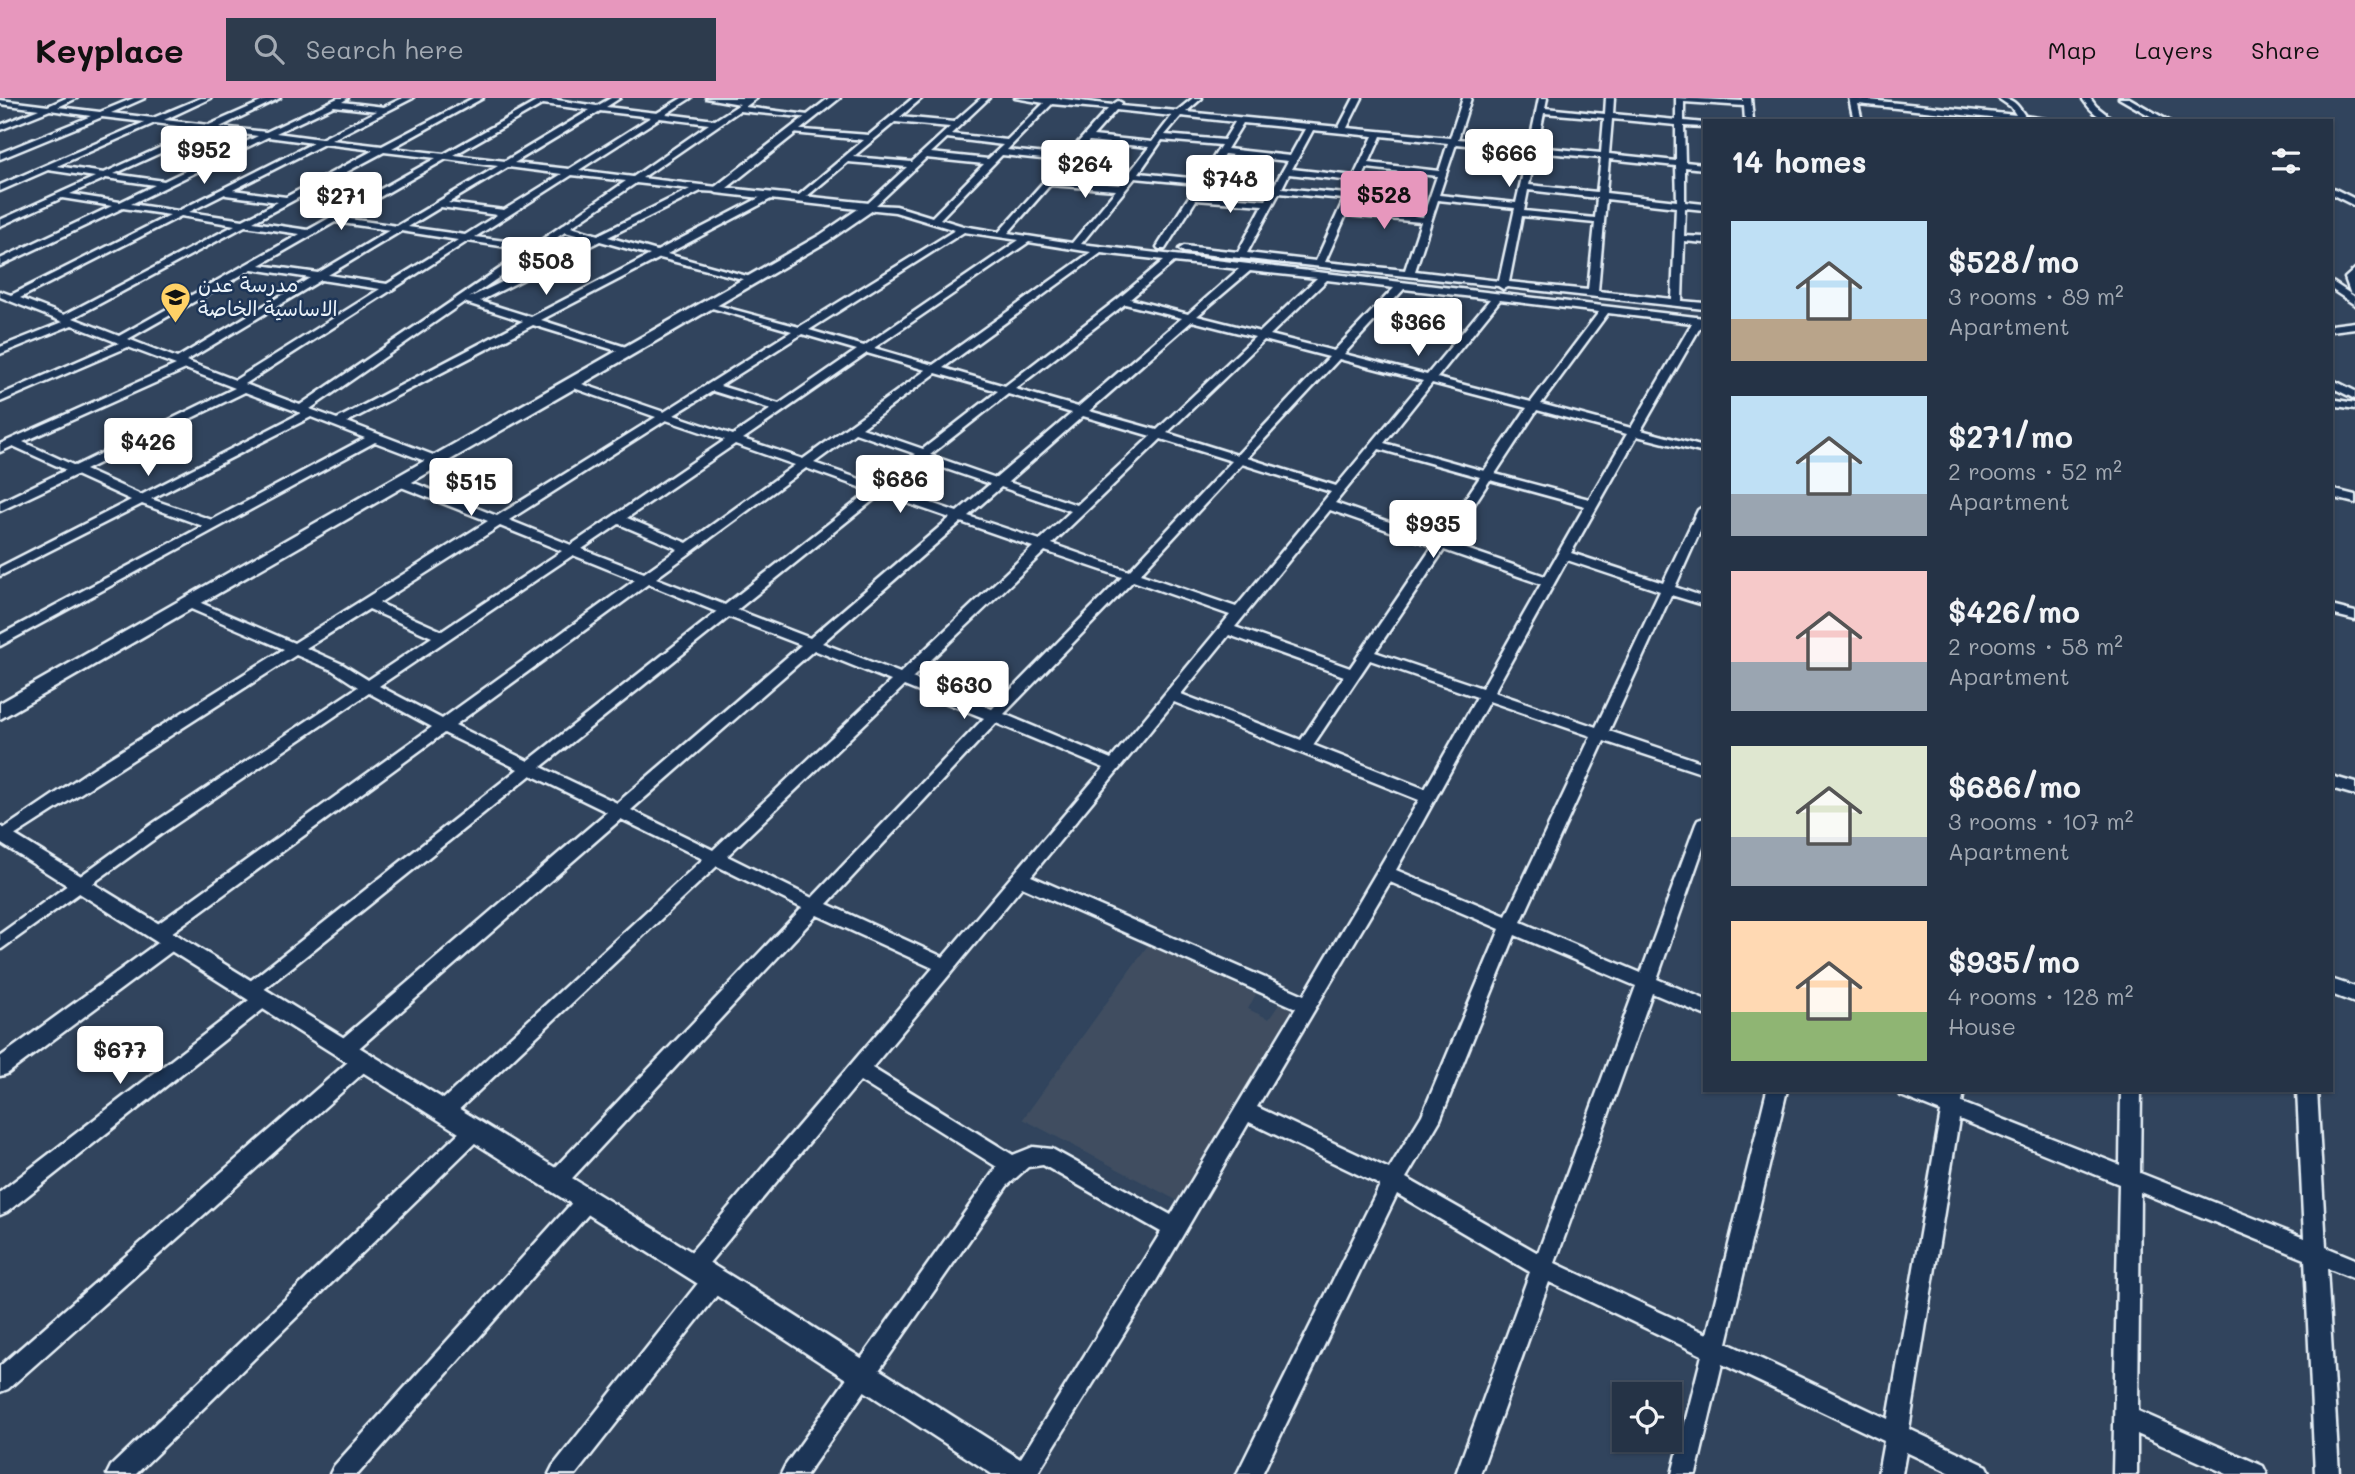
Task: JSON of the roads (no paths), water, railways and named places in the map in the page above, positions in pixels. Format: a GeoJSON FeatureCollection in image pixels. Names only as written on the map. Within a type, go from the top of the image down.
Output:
{"type":"FeatureCollection","features":[{"type":"Feature","properties":{"kind":"main road"},"geometry":{"type":"LineString","coordinates":[[717,190],[835,98]]}},
{"type":"Feature","properties":{"kind":"main road"},"geometry":{"type":"LineString","coordinates":[[717,190],[869,208]]}},
{"type":"Feature","properties":{"kind":"main road"},"geometry":{"type":"LineString","coordinates":[[0,712],[572,384],[869,208]]}},
{"type":"Feature","properties":{"kind":"street"},"geometry":{"type":"LineString","coordinates":[[0,128],[74,98]]}},
{"type":"Feature","properties":{"kind":"street"},"geometry":{"type":"LineString","coordinates":[[0,156],[141,98]]}},
{"type":"Feature","properties":{"kind":"street"},"geometry":{"type":"LineString","coordinates":[[0,188],[207,98]]}},
{"type":"Feature","properties":{"kind":"street"},"geometry":{"type":"LineString","coordinates":[[0,223],[276,98]]}},
{"type":"Feature","properties":{"kind":"street"},"geometry":{"type":"LineString","coordinates":[[0,263],[344,98]]}},
{"type":"Feature","properties":{"kind":"street"},"geometry":{"type":"LineString","coordinates":[[0,309],[409,98]]}},
{"type":"Feature","properties":{"kind":"street"},"geometry":{"type":"LineString","coordinates":[[0,351],[67,321],[478,98]]}},
{"type":"Feature","properties":{"kind":"street"},"geometry":{"type":"LineString","coordinates":[[0,448],[181,363],[316,276],[616,98]]}},
{"type":"Feature","properties":{"kind":"street"},"geometry":{"type":"LineString","coordinates":[[0,507],[240,386],[387,287],[687,98]]}},
{"type":"Feature","properties":{"kind":"street"},"geometry":{"type":"LineString","coordinates":[[710,98],[750,100]]}},
{"type":"Feature","properties":{"kind":"street"},"geometry":{"type":"LineString","coordinates":[[797,200],[918,98]]}},
{"type":"Feature","properties":{"kind":"street"},"geometry":{"type":"LineString","coordinates":[[869,208],[985,98]]}},
{"type":"Feature","properties":{"kind":"street"},"geometry":{"type":"LineString","coordinates":[[1019,98],[1051,99],[1240,121],[1703,166]]}},
{"type":"Feature","properties":{"kind":"street"},"geometry":{"type":"LineString","coordinates":[[1003,233],[1122,98]]}},
{"type":"Feature","properties":{"kind":"street"},"geometry":{"type":"LineString","coordinates":[[1077,243],[1133,176],[1178,114],[1198,98]]}},
{"type":"Feature","properties":{"kind":"street"},"geometry":{"type":"LineString","coordinates":[[1342,130],[1358,98]]}},
{"type":"Feature","properties":{"kind":"street"},"geometry":{"type":"LineString","coordinates":[[555,1182],[994,716],[1132,575],[1339,355],[1406,279],[1467,98]]}},
{"type":"Feature","properties":{"kind":"street"},"geometry":{"type":"LineString","coordinates":[[692,1267],[1114,766],[1329,505],[1499,292],[1520,210],[1543,98]]}},
{"type":"Feature","properties":{"kind":"street"},"geometry":{"type":"LineString","coordinates":[[1593,294],[1610,98]]}},
{"type":"Feature","properties":{"kind":"street"},"geometry":{"type":"LineString","coordinates":[[1677,304],[1681,204],[1680,98],[1747,101],[1749,119]]}},
{"type":"Feature","properties":{"kind":"street"},"geometry":{"type":"LineString","coordinates":[[2002,98],[2014,105],[2023,119]]}},
{"type":"Feature","properties":{"kind":"street"},"geometry":{"type":"LineString","coordinates":[[2086,98],[2093,108],[2108,119]]}},
{"type":"Feature","properties":{"kind":"street"},"geometry":{"type":"LineString","coordinates":[[2123,98],[2161,119]]}},
{"type":"Feature","properties":{"kind":"street"},"geometry":{"type":"LineString","coordinates":[[936,218],[1051,99]]}},
{"type":"Feature","properties":{"kind":"street"},"geometry":{"type":"LineString","coordinates":[[1858,119],[1854,99],[2023,119]]}},
{"type":"Feature","properties":{"kind":"street"},"geometry":{"type":"LineString","coordinates":[[0,398],[124,342],[332,219],[545,100],[597,110],[718,123]]}},
{"type":"Feature","properties":{"kind":"street"},"geometry":{"type":"LineString","coordinates":[[0,572],[142,500],[307,411],[467,301],[563,228],[750,100]]}},
{"type":"Feature","properties":{"kind":"street"},"geometry":{"type":"LineString","coordinates":[[1941,100],[1944,119]]}},
{"type":"Feature","properties":{"kind":"street"},"geometry":{"type":"LineString","coordinates":[[0,102],[717,190]]}},
{"type":"Feature","properties":{"kind":"street"},"geometry":{"type":"LineString","coordinates":[[333,103],[386,110]]}},
{"type":"Feature","properties":{"kind":"street"},"geometry":{"type":"LineString","coordinates":[[738,109],[812,116]]}},
{"type":"Feature","properties":{"kind":"street"},"geometry":{"type":"LineString","coordinates":[[1541,110],[1703,125]]}},
{"type":"Feature","properties":{"kind":"street"},"geometry":{"type":"LineString","coordinates":[[893,119],[957,125]]}},
{"type":"Feature","properties":{"kind":"street"},"geometry":{"type":"LineString","coordinates":[[0,1205],[531,769],[880,489],[1123,300],[1167,253],[1194,197],[1240,121]]}},
{"type":"Feature","properties":{"kind":"street"},"geometry":{"type":"LineString","coordinates":[[0,1381],[621,811],[1192,317],[1245,261],[1269,203],[1310,127]]}},
{"type":"Feature","properties":{"kind":"street"},"geometry":{"type":"LineString","coordinates":[[793,131],[872,138]]}},
{"type":"Feature","properties":{"kind":"street"},"geometry":{"type":"LineString","coordinates":[[444,1111],[716,857],[1264,335],[1323,270],[1357,179],[1378,133]]}},
{"type":"Feature","properties":{"kind":"street"},"geometry":{"type":"LineString","coordinates":[[947,136],[1008,143]]}},
{"type":"Feature","properties":{"kind":"street"},"geometry":{"type":"LineString","coordinates":[[1087,138],[1224,147],[1293,159]]}},
{"type":"Feature","properties":{"kind":"street"},"geometry":{"type":"LineString","coordinates":[[1000,152],[1069,159]]}},
{"type":"Feature","properties":{"kind":"street"},"geometry":{"type":"LineString","coordinates":[[925,155],[990,162]]}},
{"type":"Feature","properties":{"kind":"street"},"geometry":{"type":"LineString","coordinates":[[846,159],[914,165]]}},
{"type":"Feature","properties":{"kind":"street"},"geometry":{"type":"LineString","coordinates":[[1363,165],[1442,174]]}},
{"type":"Feature","properties":{"kind":"street"},"geometry":{"type":"LineString","coordinates":[[47,167],[165,184]]}},
{"type":"Feature","properties":{"kind":"street"},"geometry":{"type":"LineString","coordinates":[[1286,172],[1357,179]]}},
{"type":"Feature","properties":{"kind":"street"},"geometry":{"type":"LineString","coordinates":[[1133,176],[1203,182]]}},
{"type":"Feature","properties":{"kind":"street"},"geometry":{"type":"LineString","coordinates":[[1049,182],[1123,188]]}},
{"type":"Feature","properties":{"kind":"street"},"geometry":{"type":"LineString","coordinates":[[1525,187],[1703,207]]}},
{"type":"Feature","properties":{"kind":"street"},"geometry":{"type":"LineString","coordinates":[[467,301],[700,188]]}},
{"type":"Feature","properties":{"kind":"street"},"geometry":{"type":"LineString","coordinates":[[1276,190],[1350,197]]}},
{"type":"Feature","properties":{"kind":"street"},"geometry":{"type":"LineString","coordinates":[[226,192],[286,200]]}},
{"type":"Feature","properties":{"kind":"street"},"geometry":{"type":"LineString","coordinates":[[2334,192],[2355,197]]}},
{"type":"Feature","properties":{"kind":"street"},"geometry":{"type":"LineString","coordinates":[[2334,192],[2355,203]]}},
{"type":"Feature","properties":{"kind":"street"},"geometry":{"type":"LineString","coordinates":[[63,196],[309,233]]}},
{"type":"Feature","properties":{"kind":"street"},"geometry":{"type":"LineString","coordinates":[[337,422],[768,197]]}},
{"type":"Feature","properties":{"kind":"street"},"geometry":{"type":"LineString","coordinates":[[1194,197],[1269,203]]}},
{"type":"Feature","properties":{"kind":"street"},"geometry":{"type":"LineString","coordinates":[[1434,198],[1598,221]]}},
{"type":"Feature","properties":{"kind":"street"},"geometry":{"type":"LineString","coordinates":[[440,204],[505,213]]}},
{"type":"Feature","properties":{"kind":"street"},"geometry":{"type":"LineString","coordinates":[[869,208],[896,209],[1027,239],[1077,243],[1099,250],[1167,253]]}},
{"type":"Feature","properties":{"kind":"street"},"geometry":{"type":"LineString","coordinates":[[1344,212],[1426,220]]}},
{"type":"Feature","properties":{"kind":"street"},"geometry":{"type":"LineString","coordinates":[[936,218],[962,229],[1406,279],[1606,309],[1702,320],[1592,503],[1426,796],[1386,873],[1174,1228],[1020,1474],[355,1054],[2,836],[370,604],[497,520],[962,229]]}},
{"type":"Feature","properties":{"kind":"street"},"geometry":{"type":"LineString","coordinates":[[332,219],[536,248]]}},
{"type":"Feature","properties":{"kind":"street"},"geometry":{"type":"LineString","coordinates":[[563,228],[751,280]]}},
{"type":"Feature","properties":{"kind":"street"},"geometry":{"type":"LineString","coordinates":[[1679,237],[1703,240]]}},
{"type":"Feature","properties":{"kind":"street"},"geometry":{"type":"LineString","coordinates":[[0,943],[161,826],[618,519],[1027,239]]}},
{"type":"Feature","properties":{"kind":"street"},"geometry":{"type":"LineString","coordinates":[[0,1068],[166,937],[445,727],[1099,250]]}},
{"type":"Feature","properties":{"kind":"street"},"geometry":{"type":"LineString","coordinates":[[251,266],[387,287]]}},
{"type":"Feature","properties":{"kind":"street"},"geometry":{"type":"LineString","coordinates":[[2355,272],[2350,278],[2355,292]]}},
{"type":"Feature","properties":{"kind":"street"},"geometry":{"type":"LineString","coordinates":[[2333,286],[2355,302]]}},
{"type":"Feature","properties":{"kind":"street"},"geometry":{"type":"LineString","coordinates":[[1499,292],[1593,294],[1703,306]]}},
{"type":"Feature","properties":{"kind":"street"},"geometry":{"type":"LineString","coordinates":[[0,294],[437,461]]}},
{"type":"Feature","properties":{"kind":"street"},"geometry":{"type":"LineString","coordinates":[[1123,300],[1431,377],[1703,450]]}},
{"type":"Feature","properties":{"kind":"street"},"geometry":{"type":"LineString","coordinates":[[467,301],[628,351]]}},
{"type":"Feature","properties":{"kind":"street"},"geometry":{"type":"LineString","coordinates":[[709,304],[1158,434],[1340,491]]}},
{"type":"Feature","properties":{"kind":"street"},"geometry":{"type":"LineString","coordinates":[[1305,746],[1534,406],[1606,309]]}},
{"type":"Feature","properties":{"kind":"street"},"geometry":{"type":"LineString","coordinates":[[2333,328],[2355,325]]}},
{"type":"Feature","properties":{"kind":"street"},"geometry":{"type":"LineString","coordinates":[[572,384],[1239,613]]}},
{"type":"Feature","properties":{"kind":"street"},"geometry":{"type":"LineString","coordinates":[[2335,385],[2355,389]]}},
{"type":"Feature","properties":{"kind":"street"},"geometry":{"type":"LineString","coordinates":[[2335,385],[2355,396]]}},
{"type":"Feature","properties":{"kind":"street"},"geometry":{"type":"LineString","coordinates":[[712,387],[780,408]]}},
{"type":"Feature","properties":{"kind":"street"},"geometry":{"type":"LineString","coordinates":[[2333,402],[2355,406]]}},
{"type":"Feature","properties":{"kind":"street"},"geometry":{"type":"LineString","coordinates":[[855,429],[1079,510]]}},
{"type":"Feature","properties":{"kind":"street"},"geometry":{"type":"LineString","coordinates":[[0,642],[375,437]]}},
{"type":"Feature","properties":{"kind":"street"},"geometry":{"type":"LineString","coordinates":[[13,442],[142,500],[213,525]]}},
{"type":"Feature","properties":{"kind":"street"},"geometry":{"type":"LineString","coordinates":[[1377,444],[1592,503]]}},
{"type":"Feature","properties":{"kind":"street"},"geometry":{"type":"LineString","coordinates":[[400,482],[994,716],[1114,766]]}},
{"type":"Feature","properties":{"kind":"street"},"geometry":{"type":"LineString","coordinates":[[2333,494],[2355,499]]}},
{"type":"Feature","properties":{"kind":"street"},"geometry":{"type":"LineString","coordinates":[[1329,505],[1549,582]]}},
{"type":"Feature","properties":{"kind":"street"},"geometry":{"type":"LineString","coordinates":[[1249,1474],[1393,1181],[1430,1120],[1511,924],[1703,512]]}},
{"type":"Feature","properties":{"kind":"street"},"geometry":{"type":"LineString","coordinates":[[618,519],[688,548]]}},
{"type":"Feature","properties":{"kind":"street"},"geometry":{"type":"LineString","coordinates":[[1564,555],[1703,601]]}},
{"type":"Feature","properties":{"kind":"street"},"geometry":{"type":"LineString","coordinates":[[189,603],[337,667],[445,727],[814,906],[946,966]]}},
{"type":"Feature","properties":{"kind":"street"},"geometry":{"type":"LineString","coordinates":[[370,604],[441,636]]}},
{"type":"Feature","properties":{"kind":"street"},"geometry":{"type":"LineString","coordinates":[[2333,610],[2355,616]]}},
{"type":"Feature","properties":{"kind":"street"},"geometry":{"type":"LineString","coordinates":[[1226,629],[1352,674]]}},
{"type":"Feature","properties":{"kind":"street"},"geometry":{"type":"LineString","coordinates":[[1366,654],[1703,769]]}},
{"type":"Feature","properties":{"kind":"street"},"geometry":{"type":"LineString","coordinates":[[1171,695],[1426,796]]}},
{"type":"Feature","properties":{"kind":"street"},"geometry":{"type":"LineString","coordinates":[[2333,783],[2355,789]]}},
{"type":"Feature","properties":{"kind":"street"},"geometry":{"type":"LineString","coordinates":[[1468,1474],[1545,1269],[1645,982],[1703,827]]}},
{"type":"Feature","properties":{"kind":"street"},"geometry":{"type":"LineString","coordinates":[[1386,873],[1703,1007]]}},
{"type":"Feature","properties":{"kind":"street"},"geometry":{"type":"LineString","coordinates":[[1019,878],[1307,1004]]}},
{"type":"Feature","properties":{"kind":"street"},"geometry":{"type":"LineString","coordinates":[[2333,987],[2355,995]]}},
{"type":"Feature","properties":{"kind":"street"},"geometry":{"type":"LineString","coordinates":[[859,1070],[1012,1164]]}},
{"type":"Feature","properties":{"kind":"street"},"geometry":{"type":"LineString","coordinates":[[1684,1474],[1777,1092]]}},
{"type":"Feature","properties":{"kind":"street"},"geometry":{"type":"LineString","coordinates":[[1918,1092],[1952,1099],[2128,1180],[2355,1269]]}},
{"type":"Feature","properties":{"kind":"street"},"geometry":{"type":"LineString","coordinates":[[2125,1474],[2131,1092]]}},
{"type":"Feature","properties":{"kind":"street"},"geometry":{"type":"LineString","coordinates":[[2307,1092],[2327,1474]]}},
{"type":"Feature","properties":{"kind":"street"},"geometry":{"type":"LineString","coordinates":[[1890,1474],[1952,1099]]}},
{"type":"Feature","properties":{"kind":"street"},"geometry":{"type":"LineString","coordinates":[[1244,1110],[1393,1181],[1545,1269],[1979,1474]]}},
{"type":"Feature","properties":{"kind":"street"},"geometry":{"type":"LineString","coordinates":[[119,1474],[475,1130]]}},
{"type":"Feature","properties":{"kind":"street"},"geometry":{"type":"LineString","coordinates":[[793,1474],[1012,1164],[1033,1155],[1045,1156],[1174,1228]]}},
{"type":"Feature","properties":{"kind":"street"},"geometry":{"type":"LineString","coordinates":[[342,1474],[586,1202]]}},
{"type":"Feature","properties":{"kind":"street"},"geometry":{"type":"LineString","coordinates":[[561,1474],[714,1281]]}},
{"type":"Feature","properties":{"kind":"street"},"geometry":{"type":"LineString","coordinates":[[2127,1419],[2255,1474]]}},
{"type":"Feature","properties":{"kind":"place","name":"مدرسة عدن الاساسية الخاصة"},"geometry":{"type":"Point","coordinates":[175,324]}}]}
